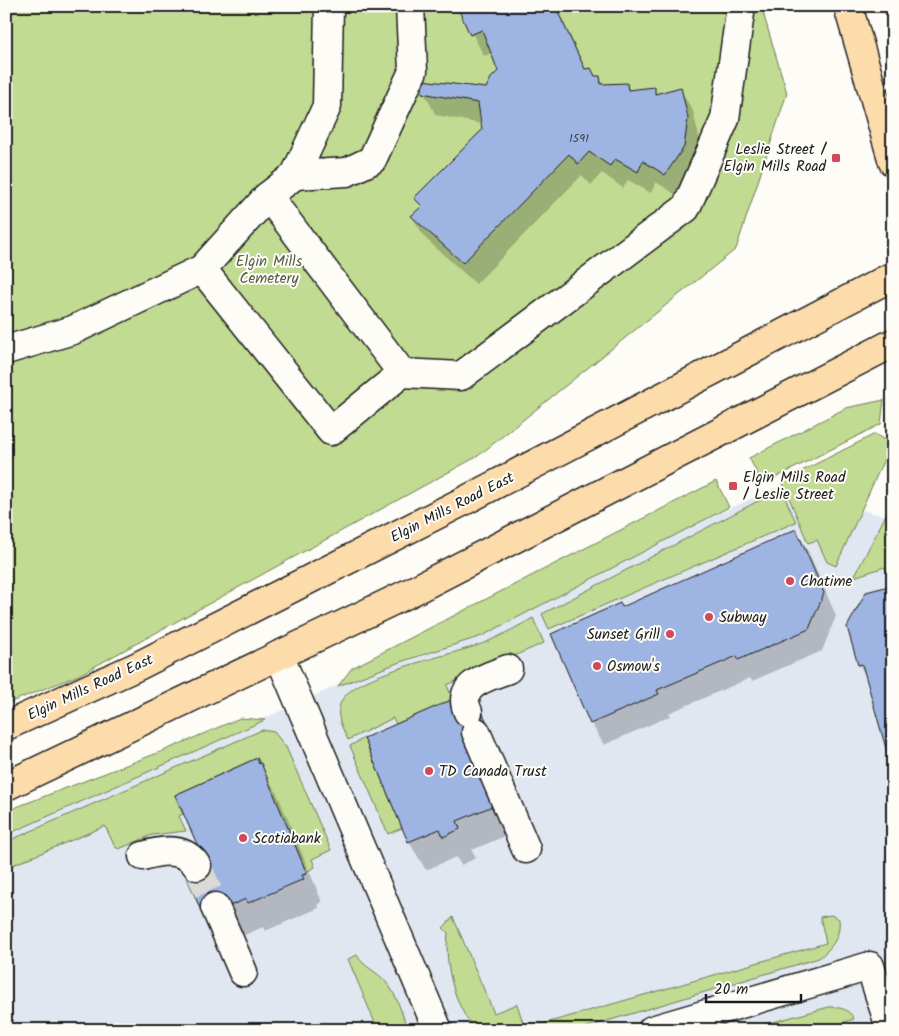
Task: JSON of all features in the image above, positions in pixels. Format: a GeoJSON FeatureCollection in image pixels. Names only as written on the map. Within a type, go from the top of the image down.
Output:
{"type":"FeatureCollection","features":[{"type":"Feature","properties":{"kind":"main road"},"geometry":{"type":"LineString","coordinates":[[848,6],[893,162]]}},
{"type":"Feature","properties":{"kind":"main road","name":"Elgin Mills Road East"},"geometry":{"type":"LineString","coordinates":[[6,726],[138,666],[464,502],[893,276]]}},
{"type":"Feature","properties":{"kind":"main road"},"geometry":{"type":"LineString","coordinates":[[6,786],[407,594],[893,343]]}},
{"type":"Feature","properties":{"kind":"lane"},"geometry":{"type":"LineString","coordinates":[[6,350],[73,330],[202,269],[268,196],[294,175],[327,106],[329,6]]}},
{"type":"Feature","properties":{"kind":"lane"},"geometry":{"type":"LineString","coordinates":[[294,175],[347,172],[372,160],[413,71],[410,6]]}},
{"type":"Feature","properties":{"kind":"lane"},"geometry":{"type":"LineString","coordinates":[[202,269],[331,431],[402,373],[461,376],[686,208],[725,120],[740,13],[738,6]]}},
{"type":"Feature","properties":{"kind":"lane"},"geometry":{"type":"LineString","coordinates":[[268,196],[402,373]]}},
{"type":"Feature","properties":{"kind":"lane"},"geometry":{"type":"LineString","coordinates":[[279,655],[438,1030]]}},
{"type":"Feature","properties":{"kind":"lane"},"geometry":{"type":"LineString","coordinates":[[508,668],[469,687],[464,701],[526,850]]}},
{"type":"Feature","properties":{"kind":"lane"},"geometry":{"type":"LineString","coordinates":[[143,856],[175,852],[188,856],[197,866]]}},
{"type":"Feature","properties":{"kind":"lane"},"geometry":{"type":"LineString","coordinates":[[215,907],[243,972]]}},
{"type":"Feature","properties":{"kind":"lane"},"geometry":{"type":"LineString","coordinates":[[652,1030],[870,966],[891,1030]]}},
{"type":"Feature","properties":{"kind":"shaded area"},"geometry":{"type":"Polygon","coordinates":[[[775,488],[893,518],[893,1030],[6,1030],[6,835],[775,488]]]}},
{"type":"Feature","properties":{"kind":"green space","name":"Elgin Mills Cemetery"},"geometry":{"type":"Polygon","coordinates":[[[6,6],[761,6],[787,93],[736,249],[478,456],[79,675],[6,704],[6,6]]]}},
{"type":"Feature","properties":{"kind":"green space"},"geometry":{"type":"Polygon","coordinates":[[[884,400],[881,424],[763,484],[749,458],[846,408],[884,400]]]}},
{"type":"Feature","properties":{"kind":"green space"},"geometry":{"type":"Polygon","coordinates":[[[875,434],[891,444],[836,566],[827,562],[817,540],[808,543],[782,481],[875,434]]]}},
{"type":"Feature","properties":{"kind":"green space"},"geometry":{"type":"Polygon","coordinates":[[[716,481],[729,507],[482,636],[400,662],[338,686],[352,668],[716,481]]]}},
{"type":"Feature","properties":{"kind":"green space"},"geometry":{"type":"Polygon","coordinates":[[[781,489],[796,522],[549,629],[542,614],[781,489]]]}},
{"type":"Feature","properties":{"kind":"green space"},"geometry":{"type":"Polygon","coordinates":[[[893,501],[893,570],[887,572],[885,567],[854,577],[893,501]]]}},
{"type":"Feature","properties":{"kind":"green space"},"geometry":{"type":"Polygon","coordinates":[[[533,618],[544,643],[447,685],[453,700],[396,724],[393,718],[348,740],[340,720],[339,710],[342,700],[351,690],[367,681],[409,665],[489,641],[533,618]]]}},
{"type":"Feature","properties":{"kind":"green space"},"geometry":{"type":"Polygon","coordinates":[[[240,718],[265,720],[6,835],[6,811],[168,749],[240,718]]]}},
{"type":"Feature","properties":{"kind":"green space"},"geometry":{"type":"Polygon","coordinates":[[[262,730],[274,732],[286,747],[331,850],[312,859],[315,867],[306,872],[257,758],[175,795],[183,814],[179,816],[186,831],[152,835],[119,849],[115,847],[105,826],[6,868],[6,842],[262,730]]]}},
{"type":"Feature","properties":{"kind":"green space"},"geometry":{"type":"Polygon","coordinates":[[[364,738],[402,828],[388,834],[350,746],[364,738]]]}},
{"type":"Feature","properties":{"kind":"green space"},"geometry":{"type":"Polygon","coordinates":[[[831,915],[839,919],[839,931],[832,946],[819,958],[577,1030],[475,1030],[461,1009],[452,984],[449,971],[448,933],[443,928],[453,917],[494,1013],[517,1004],[525,1029],[826,943],[820,917],[831,915]]]}},
{"type":"Feature","properties":{"kind":"green space"},"geometry":{"type":"Polygon","coordinates":[[[357,955],[363,963],[390,987],[408,1030],[378,1030],[348,959],[357,955]]]}},
{"type":"Feature","properties":{"kind":"green space"},"geometry":{"type":"Polygon","coordinates":[[[829,1007],[844,1009],[854,1019],[821,1030],[743,1030],[829,1007]]]}},
{"type":"Feature","properties":{"kind":"building"},"geometry":{"type":"Polygon","coordinates":[[[457,6],[555,6],[585,69],[591,68],[595,76],[600,76],[601,84],[627,83],[628,90],[655,87],[655,94],[681,87],[688,118],[684,147],[665,175],[643,161],[638,172],[615,159],[610,166],[589,152],[578,164],[569,154],[463,263],[411,216],[422,206],[414,198],[482,130],[478,103],[422,93],[422,80],[486,88],[491,78],[498,71],[482,30],[470,35],[457,6]]]}},
{"type":"Feature","properties":{"kind":"building"},"geometry":{"type":"Polygon","coordinates":[[[796,529],[824,593],[809,629],[738,660],[737,656],[657,690],[659,694],[590,724],[551,634],[620,603],[622,607],[796,529]]]}},
{"type":"Feature","properties":{"kind":"building"},"geometry":{"type":"Polygon","coordinates":[[[893,585],[893,773],[862,664],[858,665],[847,627],[866,592],[893,585]]]}},
{"type":"Feature","properties":{"kind":"building","name":"TD Canada Trust"},"geometry":{"type":"Polygon","coordinates":[[[451,700],[458,717],[480,707],[489,727],[495,805],[457,821],[460,829],[443,837],[440,829],[408,842],[364,738],[451,700]]]}},
{"type":"Feature","properties":{"kind":"building","name":"Scotiabank"},"geometry":{"type":"Polygon","coordinates":[[[257,758],[259,764],[261,763],[307,874],[302,875],[304,879],[248,903],[246,899],[225,908],[223,904],[202,913],[184,871],[205,862],[175,795],[257,758]]]}},
{"type":"Feature","properties":{"kind":"tunnel"},"geometry":{"type":"LineString","coordinates":[[197,866],[215,907]]}},
{"type":"Feature","properties":{"kind":"place","name":"Leslie Street / Elgin Mills Road"},"geometry":{"type":"Point","coordinates":[836,158]}},
{"type":"Feature","properties":{"kind":"place","name":"Elgin Mills Road / Leslie Street"},"geometry":{"type":"Point","coordinates":[733,486]}},
{"type":"Feature","properties":{"kind":"place","name":"Chatime"},"geometry":{"type":"Point","coordinates":[790,581]}},
{"type":"Feature","properties":{"kind":"place","name":"Subway"},"geometry":{"type":"Point","coordinates":[709,617]}},
{"type":"Feature","properties":{"kind":"place","name":"Sunset Grill"},"geometry":{"type":"Point","coordinates":[670,634]}},
{"type":"Feature","properties":{"kind":"place","name":"Osmow's"},"geometry":{"type":"Point","coordinates":[597,666]}},
{"type":"Feature","properties":{"kind":"place","name":"TD Canada Trust"},"geometry":{"type":"Point","coordinates":[429,771]}},
{"type":"Feature","properties":{"kind":"place","name":"Scotiabank"},"geometry":{"type":"Point","coordinates":[243,838]}}]}
